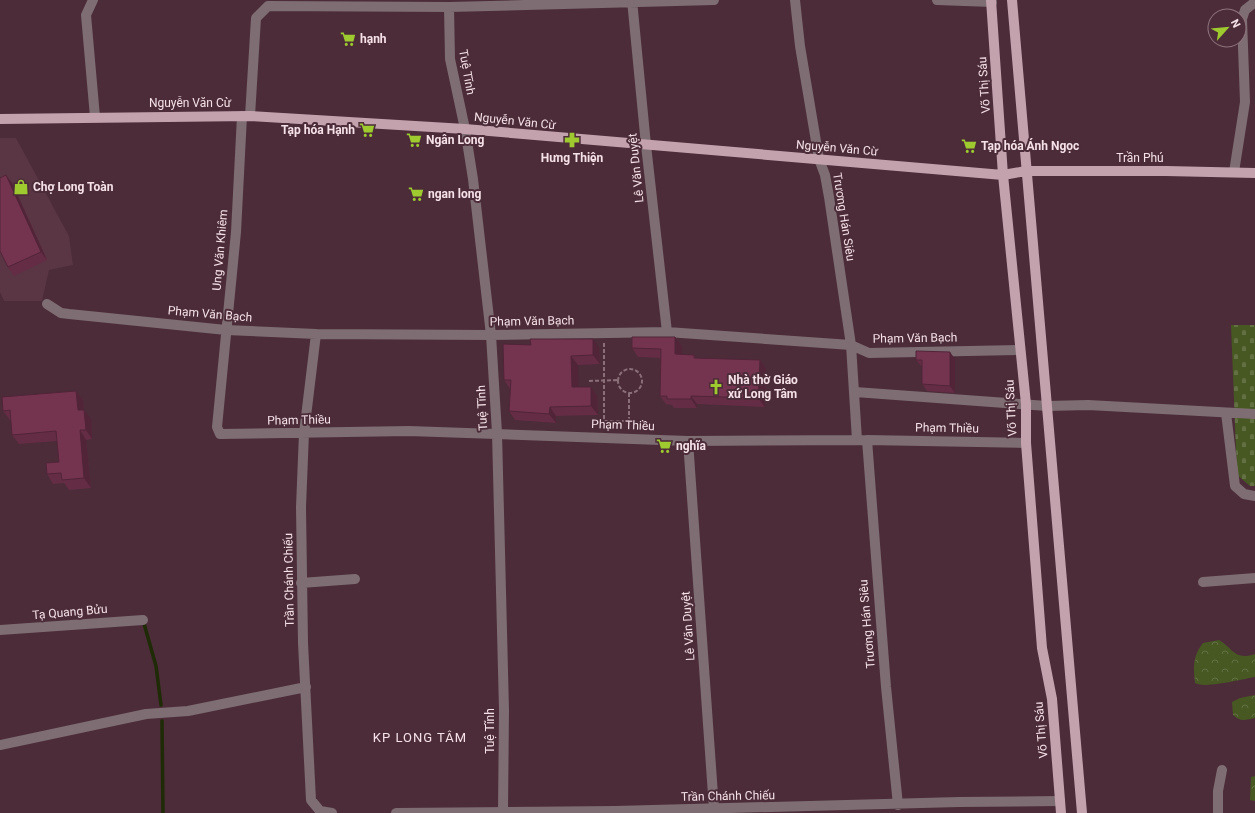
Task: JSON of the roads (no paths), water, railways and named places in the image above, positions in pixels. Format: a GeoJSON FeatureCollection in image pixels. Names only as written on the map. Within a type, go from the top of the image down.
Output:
{"type":"FeatureCollection","features":[{"type":"Feature","properties":{"kind":"main road"},"geometry":{"type":"LineString","coordinates":[[1012,0],[1082,813]]}},
{"type":"Feature","properties":{"kind":"main road","name":"Võ Thị Sáu"},"geometry":{"type":"LineString","coordinates":[[991,1],[1004,175],[1026,404],[1026,443],[1042,648],[1052,699],[1061,813]]}},
{"type":"Feature","properties":{"kind":"main road","name":"Nguyễn Văn Cừ"},"geometry":{"type":"LineString","coordinates":[[0,119],[246,116],[465,129],[1004,175],[1026,171]]}},
{"type":"Feature","properties":{"kind":"main road","name":"Trần Phú"},"geometry":{"type":"LineString","coordinates":[[1026,171],[1255,173]]}},
{"type":"Feature","properties":{"kind":"street"},"geometry":{"type":"LineString","coordinates":[[93,0],[86,15],[95,117]]}},
{"type":"Feature","properties":{"kind":"street"},"geometry":{"type":"LineString","coordinates":[[443,4],[714,0]]}},
{"type":"Feature","properties":{"kind":"street","name":"Trương Hán Siêu"},"geometry":{"type":"LineString","coordinates":[[795,0],[800,46],[819,159],[825,175],[829,197],[851,345],[855,392],[862,440],[898,805]]}},
{"type":"Feature","properties":{"kind":"street"},"geometry":{"type":"LineString","coordinates":[[937,0],[991,1]]}},
{"type":"Feature","properties":{"kind":"street","name":"Lê Văn Duyệt"},"geometry":{"type":"LineString","coordinates":[[632,1],[646,145],[667,332]]}},
{"type":"Feature","properties":{"kind":"street"},"geometry":{"type":"LineString","coordinates":[[1234,172],[1245,102],[1242,19],[1245,10],[1255,2]]}},
{"type":"Feature","properties":{"kind":"street","name":"Ung Văn Khiêm"},"geometry":{"type":"LineString","coordinates":[[220,434],[217,427],[256,18],[268,6],[443,4]]}},
{"type":"Feature","properties":{"kind":"street","name":"Tuệ Tĩnh"},"geometry":{"type":"LineString","coordinates":[[443,4],[450,59],[465,129],[480,231],[491,335],[497,434],[504,710],[503,811]]}},
{"type":"Feature","properties":{"kind":"street","name":"Phạm Văn Bạch"},"geometry":{"type":"LineString","coordinates":[[47,304],[61,312],[118,320],[226,330],[316,334],[491,335],[667,332],[851,345],[869,353],[1020,350]]}},
{"type":"Feature","properties":{"kind":"street","name":"Trần Chánh Chiếu"},"geometry":{"type":"LineString","coordinates":[[316,334],[304,433],[302,469],[301,583],[311,800],[320,811],[332,813]]}},
{"type":"Feature","properties":{"kind":"street"},"geometry":{"type":"LineString","coordinates":[[855,392],[1047,406],[1088,406],[1255,414]]}},
{"type":"Feature","properties":{"kind":"street"},"geometry":{"type":"LineString","coordinates":[[1226,413],[1235,486],[1244,494],[1255,496]]}},
{"type":"Feature","properties":{"kind":"street","name":"Phạm Thiều"},"geometry":{"type":"LineString","coordinates":[[220,434],[409,431],[688,441],[862,440],[1026,443]]}},
{"type":"Feature","properties":{"kind":"street","name":"Lê Văn Duyệt"},"geometry":{"type":"LineString","coordinates":[[688,441],[714,809]]}},
{"type":"Feature","properties":{"kind":"street"},"geometry":{"type":"LineString","coordinates":[[1203,582],[1255,578]]}},
{"type":"Feature","properties":{"kind":"street"},"geometry":{"type":"LineString","coordinates":[[301,583],[355,579]]}},
{"type":"Feature","properties":{"kind":"street","name":"Tạ Quang Bửu"},"geometry":{"type":"LineString","coordinates":[[0,630],[143,620]]}},
{"type":"Feature","properties":{"kind":"street"},"geometry":{"type":"LineString","coordinates":[[0,745],[146,714],[188,711],[306,687]]}},
{"type":"Feature","properties":{"kind":"street"},"geometry":{"type":"LineString","coordinates":[[1218,813],[1218,791],[1222,770]]}},
{"type":"Feature","properties":{"kind":"street","name":"Trần Chánh Chiếu"},"geometry":{"type":"LineString","coordinates":[[396,813],[503,811],[615,812],[898,805],[959,802],[1060,801]]}},
{"type":"Feature","properties":{"kind":"waterway"},"geometry":{"type":"LineString","coordinates":[[143,620],[156,666],[161,705]]}},
{"type":"Feature","properties":{"kind":"waterway"},"geometry":{"type":"LineString","coordinates":[[162,721],[163,813]]}},
{"type":"Feature","properties":{"kind":"place","name":"hạnh"},"geometry":{"type":"Point","coordinates":[348,39]}},
{"type":"Feature","properties":{"kind":"place","name":"Tạp hóa Hạnh"},"geometry":{"type":"Point","coordinates":[367,130]}},
{"type":"Feature","properties":{"kind":"place","name":"Ngân Long"},"geometry":{"type":"Point","coordinates":[414,140]}},
{"type":"Feature","properties":{"kind":"place","name":"Hưng Thiện"},"geometry":{"type":"Point","coordinates":[572,140]}},
{"type":"Feature","properties":{"kind":"place","name":"Tạp hóa Ánh Ngọc"},"geometry":{"type":"Point","coordinates":[969,146]}},
{"type":"Feature","properties":{"kind":"place","name":"Chợ Long Toàn"},"geometry":{"type":"Point","coordinates":[21,187]}},
{"type":"Feature","properties":{"kind":"place","name":"ngan long"},"geometry":{"type":"Point","coordinates":[416,194]}},
{"type":"Feature","properties":{"kind":"place","name":"Nhà thờ Giáo xứ Long Tâm"},"geometry":{"type":"Point","coordinates":[716,387]}},
{"type":"Feature","properties":{"kind":"place","name":"nghĩa"},"geometry":{"type":"Point","coordinates":[664,446]}},
{"type":"Feature","properties":{"kind":"district","name":"KP LONG TÂM"},"geometry":{"type":"Point","coordinates":[420,737]}}]}
